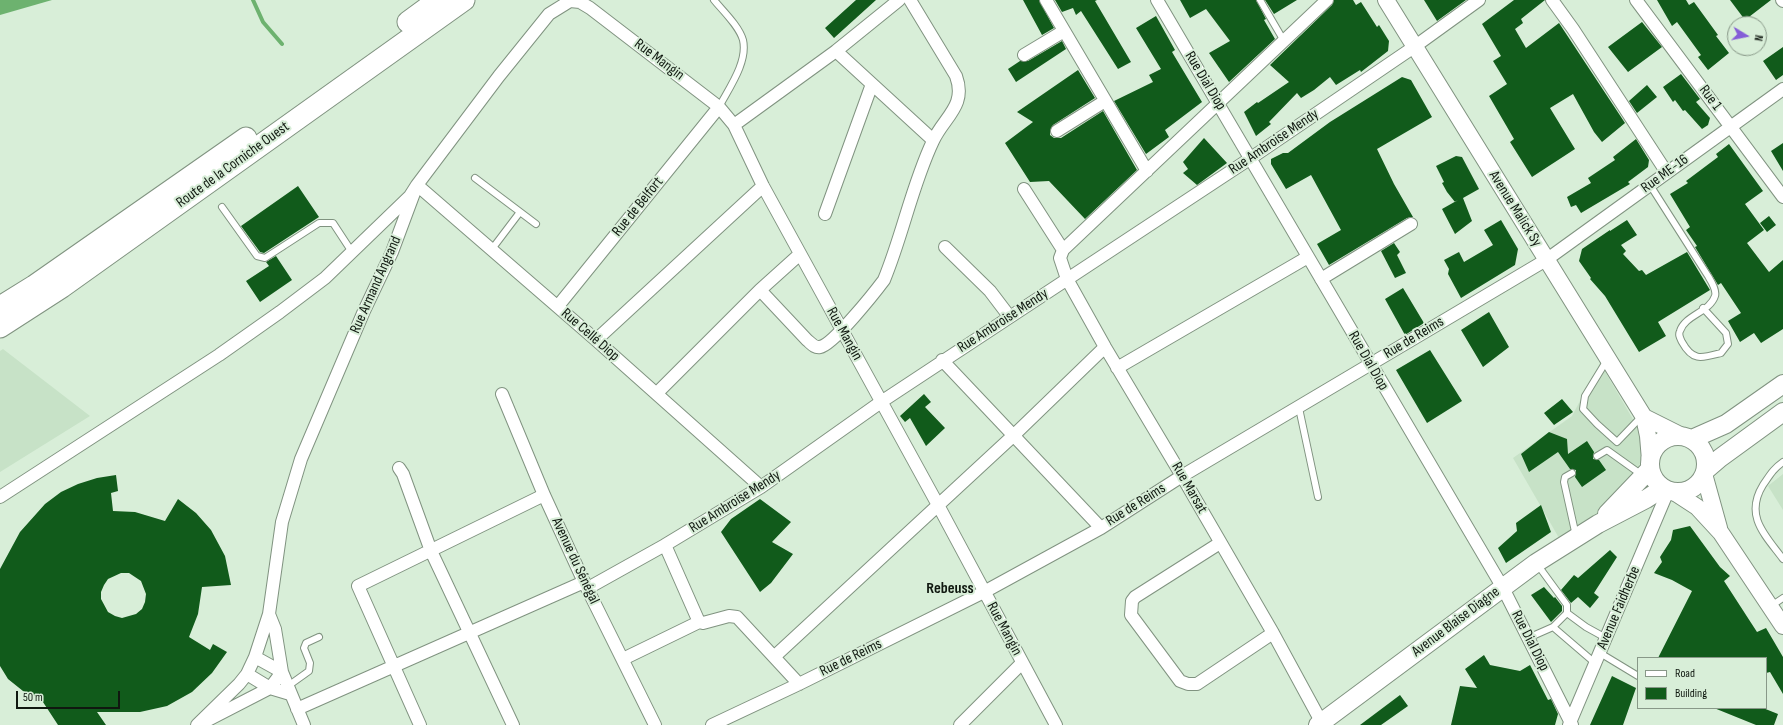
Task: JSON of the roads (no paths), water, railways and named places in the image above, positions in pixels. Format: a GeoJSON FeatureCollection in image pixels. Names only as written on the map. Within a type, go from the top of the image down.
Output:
{"type":"FeatureCollection","features":[{"type":"Feature","properties":{"kind":"highway","name":"Route de la Corniche Ouest"},"geometry":{"type":"LineString","coordinates":[[0,307],[34,286],[328,82],[438,0]]}},
{"type":"Feature","properties":{"kind":"highway","name":"Route de la Corniche Ouest"},"geometry":{"type":"LineString","coordinates":[[0,327],[62,287],[464,0]]}},
{"type":"Feature","properties":{"kind":"main road","name":"Avenue Malick Sy"},"geometry":{"type":"LineString","coordinates":[[1386,0],[1644,416],[1648,436],[1648,468]]}},
{"type":"Feature","properties":{"kind":"main road"},"geometry":{"type":"LineString","coordinates":[[1783,384],[1726,424],[1686,437],[1664,439],[1657,445],[1648,468],[1657,483],[1697,507],[1721,533],[1776,602],[1783,626]]}},
{"type":"Feature","properties":{"kind":"main road"},"geometry":{"type":"LineString","coordinates":[[1668,490],[1683,492],[1692,489],[1699,483],[1705,472],[1720,458],[1783,412]]}},
{"type":"Feature","properties":{"kind":"main road"},"geometry":{"type":"LineString","coordinates":[[1644,416],[1686,437],[1699,445],[1704,452],[1706,461],[1705,472],[1721,533]]}},
{"type":"Feature","properties":{"kind":"main road","name":"Avenue Blaise Diagne"},"geometry":{"type":"LineString","coordinates":[[1598,524],[1648,468]]}},
{"type":"Feature","properties":{"kind":"main road","name":"Avenue Blaise Diagne"},"geometry":{"type":"LineString","coordinates":[[1321,724],[1536,563],[1598,524],[1668,490]]}},
{"type":"Feature","properties":{"kind":"street"},"geometry":{"type":"LineString","coordinates":[[734,126],[836,51],[899,0]]}},
{"type":"Feature","properties":{"kind":"street"},"geometry":{"type":"LineString","coordinates":[[760,290],[814,346],[819,347],[825,345],[842,328],[870,299],[884,280],[933,140],[955,109],[959,99],[960,84],[910,0]]}},
{"type":"Feature","properties":{"kind":"street"},"geometry":{"type":"LineString","coordinates":[[1046,0],[1146,171]]}},
{"type":"Feature","properties":{"kind":"street","name":"Rue Dial Diop"},"geometry":{"type":"LineString","coordinates":[[1157,0],[1503,588],[1571,724]]}},
{"type":"Feature","properties":{"kind":"street"},"geometry":{"type":"LineString","coordinates":[[1024,189],[1063,250],[1327,0]]}},
{"type":"Feature","properties":{"kind":"street","name":"Rue Ambroise Mendy"},"geometry":{"type":"LineString","coordinates":[[297,709],[470,633],[586,585],[666,545],[761,487],[942,360],[1251,158],[1414,47],[1478,0]]}},
{"type":"Feature","properties":{"kind":"street"},"geometry":{"type":"LineString","coordinates":[[1552,0],[1573,29],[1667,173]]}},
{"type":"Feature","properties":{"kind":"street","name":"Rue 1"},"geometry":{"type":"LineString","coordinates":[[1636,0],[1783,197]]}},
{"type":"Feature","properties":{"kind":"street","name":"Rue Mangin"},"geometry":{"type":"LineString","coordinates":[[570,1],[580,2],[590,8],[719,106],[734,126],[763,186],[842,328],[1056,725]]}},
{"type":"Feature","properties":{"kind":"street","name":"Rue Armand Angrand"},"geometry":{"type":"LineString","coordinates":[[197,725],[247,674],[255,657],[269,614],[282,522],[300,459],[364,311],[392,252],[417,185],[499,76],[549,14],[558,7],[570,1]]}},
{"type":"Feature","properties":{"kind":"street"},"geometry":{"type":"LineString","coordinates":[[1024,55],[1064,31]]}},
{"type":"Feature","properties":{"kind":"street"},"geometry":{"type":"LineString","coordinates":[[836,51],[933,140]]}},
{"type":"Feature","properties":{"kind":"street"},"geometry":{"type":"LineString","coordinates":[[825,214],[872,84]]}},
{"type":"Feature","properties":{"kind":"street","name":"Rue ME-16"},"geometry":{"type":"LineString","coordinates":[[1546,260],[1783,89]]}},
{"type":"Feature","properties":{"kind":"street"},"geometry":{"type":"LineString","coordinates":[[1057,131],[1105,101]]}},
{"type":"Feature","properties":{"kind":"street","name":"Rue de Belfort"},"geometry":{"type":"LineString","coordinates":[[558,306],[719,106]]}},
{"type":"Feature","properties":{"kind":"street"},"geometry":{"type":"LineString","coordinates":[[0,497],[219,355],[280,312],[325,278],[410,196],[417,185]]}},
{"type":"Feature","properties":{"kind":"street","name":"Rue Cellé Diop"},"geometry":{"type":"LineString","coordinates":[[417,185],[558,306],[761,487]]}},
{"type":"Feature","properties":{"kind":"street"},"geometry":{"type":"LineString","coordinates":[[596,340],[763,186]]}},
{"type":"Feature","properties":{"kind":"street"},"geometry":{"type":"LineString","coordinates":[[1320,279],[1411,224]]}},
{"type":"Feature","properties":{"kind":"street"},"geometry":{"type":"LineString","coordinates":[[945,247],[990,291],[1009,316]]}},
{"type":"Feature","properties":{"kind":"street","name":"Rue Marsat"},"geometry":{"type":"LineString","coordinates":[[1063,250],[1060,258],[1067,279],[1117,368],[1182,476],[1273,633],[1321,724]]}},
{"type":"Feature","properties":{"kind":"street"},"geometry":{"type":"LineString","coordinates":[[657,393],[760,290],[800,254]]}},
{"type":"Feature","properties":{"kind":"street"},"geometry":{"type":"LineString","coordinates":[[1117,368],[1308,257]]}},
{"type":"Feature","properties":{"kind":"street","name":"Rue de Reims"},"geometry":{"type":"LineString","coordinates":[[712,725],[799,684],[984,592],[1101,528],[1182,476],[1299,408],[1370,364],[1546,260]]}},
{"type":"Feature","properties":{"kind":"street"},"geometry":{"type":"LineString","coordinates":[[775,656],[1014,435],[1105,347]]}},
{"type":"Feature","properties":{"kind":"street"},"geometry":{"type":"LineString","coordinates":[[942,360],[1101,528]]}},
{"type":"Feature","properties":{"kind":"street","name":"Avenue du Sénégal"},"geometry":{"type":"LineString","coordinates":[[502,394],[544,495],[586,585],[655,725]]}},
{"type":"Feature","properties":{"kind":"street"},"geometry":{"type":"LineString","coordinates":[[399,468],[403,474],[430,551],[513,725]]}},
{"type":"Feature","properties":{"kind":"street","name":"Avenue Faidherbe"},"geometry":{"type":"LineString","coordinates":[[1571,724],[1668,490]]}},
{"type":"Feature","properties":{"kind":"street"},"geometry":{"type":"LineString","coordinates":[[420,725],[358,586],[544,495]]}},
{"type":"Feature","properties":{"kind":"street"},"geometry":{"type":"LineString","coordinates":[[1220,543],[1135,597],[1132,601],[1131,615],[1180,681],[1188,684],[1197,684],[1273,633]]}},
{"type":"Feature","properties":{"kind":"street"},"geometry":{"type":"LineString","coordinates":[[666,545],[699,622]]}},
{"type":"Feature","properties":{"kind":"street","name":"Rue Armand Angrand"},"geometry":{"type":"LineString","coordinates":[[197,725],[270,688],[282,672],[275,629],[269,614]]}},
{"type":"Feature","properties":{"kind":"street"},"geometry":{"type":"LineString","coordinates":[[623,659],[699,622],[703,623],[729,616],[737,617],[775,656],[799,684]]}},
{"type":"Feature","properties":{"kind":"street"},"geometry":{"type":"LineString","coordinates":[[255,657],[282,672],[304,725]]}},
{"type":"Feature","properties":{"kind":"street"},"geometry":{"type":"LineString","coordinates":[[960,725],[1022,663]]}},
{"type":"Feature","properties":{"kind":"street"},"geometry":{"type":"LineString","coordinates":[[247,674],[270,688],[289,690]]}},
{"type":"Feature","properties":{"kind":"lane"},"geometry":{"type":"LineString","coordinates":[[714,0],[732,20],[743,41],[742,64],[719,106]]}},
{"type":"Feature","properties":{"kind":"lane"},"geometry":{"type":"LineString","coordinates":[[1260,0],[1284,41]]}},
{"type":"Feature","properties":{"kind":"lane"},"geometry":{"type":"LineString","coordinates":[[475,178],[536,224]]}},
{"type":"Feature","properties":{"kind":"lane"},"geometry":{"type":"LineString","coordinates":[[1650,185],[1715,289],[1715,296],[1704,308],[1685,323],[1680,330],[1679,336],[1688,352],[1695,357],[1703,358],[1721,354],[1728,344],[1726,333],[1704,308]]}},
{"type":"Feature","properties":{"kind":"lane"},"geometry":{"type":"LineString","coordinates":[[222,207],[257,256],[260,258],[265,258],[319,223],[326,222],[333,223],[352,252]]}},
{"type":"Feature","properties":{"kind":"lane"},"geometry":{"type":"LineString","coordinates":[[492,249],[520,212]]}},
{"type":"Feature","properties":{"kind":"lane"},"geometry":{"type":"LineString","coordinates":[[1608,359],[1585,396],[1583,409],[1597,424],[1618,442]]}},
{"type":"Feature","properties":{"kind":"lane"},"geometry":{"type":"LineString","coordinates":[[1299,408],[1318,497]]}},
{"type":"Feature","properties":{"kind":"lane"},"geometry":{"type":"LineString","coordinates":[[1597,456],[1618,442],[1644,416]]}},
{"type":"Feature","properties":{"kind":"lane"},"geometry":{"type":"LineString","coordinates":[[1607,450],[1648,468]]}},
{"type":"Feature","properties":{"kind":"lane"},"geometry":{"type":"LineString","coordinates":[[1783,462],[1773,469],[1761,489],[1754,508],[1760,528],[1783,559]]}},
{"type":"Feature","properties":{"kind":"lane"},"geometry":{"type":"LineString","coordinates":[[1572,473],[1565,477],[1564,482],[1576,537]]}},
{"type":"Feature","properties":{"kind":"lane"},"geometry":{"type":"LineString","coordinates":[[1536,563],[1567,605],[1568,613],[1586,627],[1606,638]]}},
{"type":"Feature","properties":{"kind":"lane"},"geometry":{"type":"LineString","coordinates":[[1528,638],[1552,627],[1568,613]]}},
{"type":"Feature","properties":{"kind":"lane"},"geometry":{"type":"LineString","coordinates":[[1552,627],[1598,658],[1637,676]]}},
{"type":"Feature","properties":{"kind":"lane"},"geometry":{"type":"LineString","coordinates":[[289,690],[309,671],[310,663],[304,648],[306,643],[319,637]]}},
{"type":"Feature","properties":{"kind":"waterway"},"geometry":{"type":"LineString","coordinates":[[253,0],[263,22],[282,44]]}},
{"type":"Feature","properties":{"kind":"district","name":"Rebeuss"},"geometry":{"type":"Point","coordinates":[950,589]}}]}
